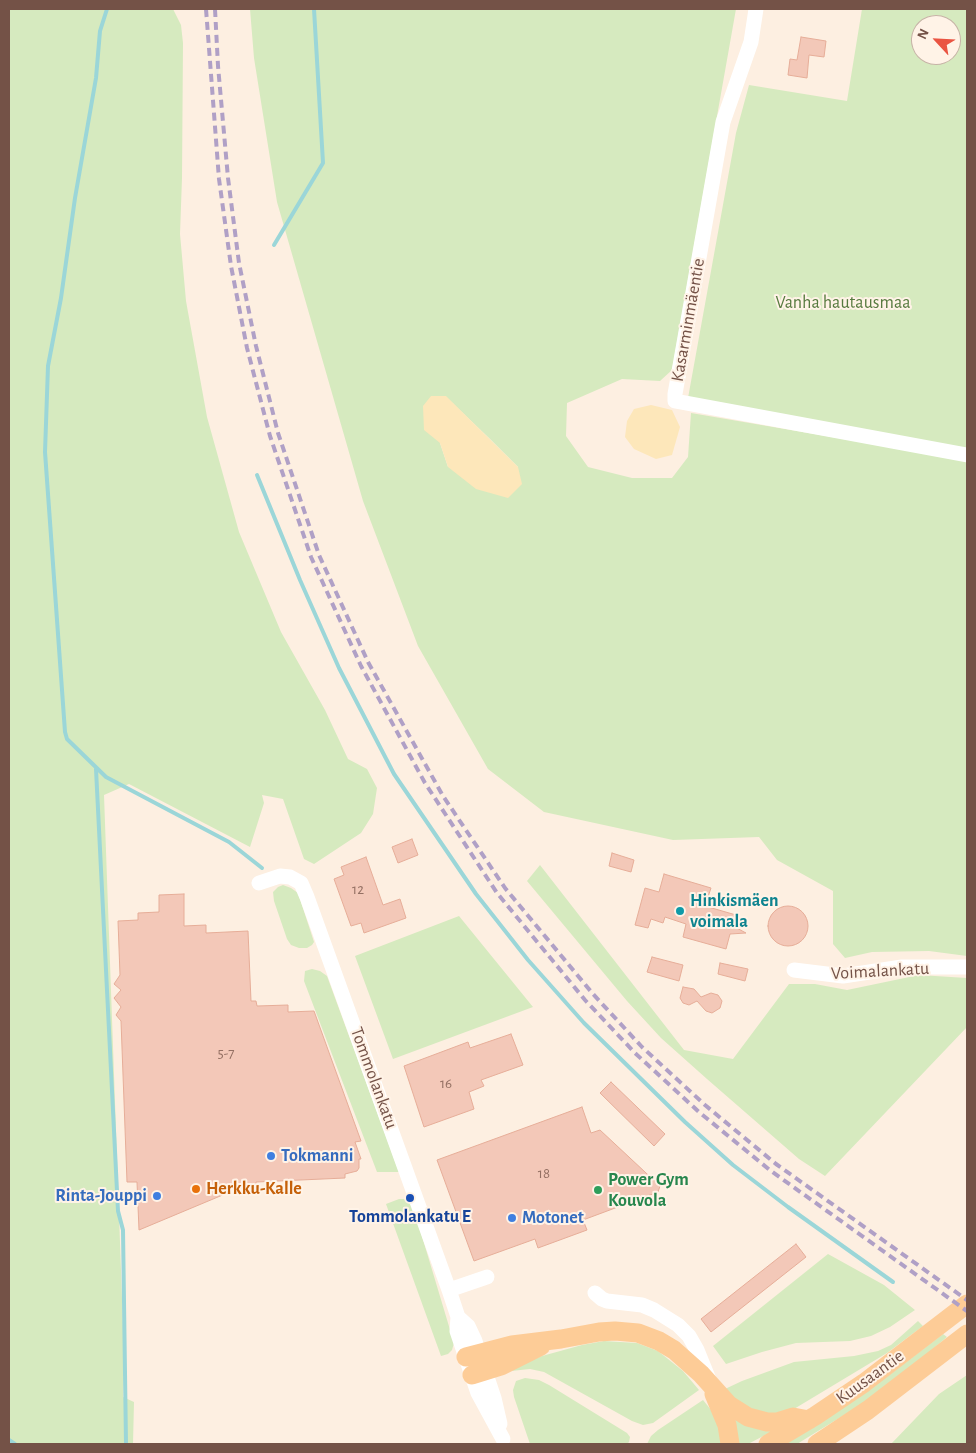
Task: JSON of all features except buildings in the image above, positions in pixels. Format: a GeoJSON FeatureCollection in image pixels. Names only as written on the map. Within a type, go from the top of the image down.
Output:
{"type":"FeatureCollection","features":[{"type":"Feature","properties":{"kind":"main road","name":"Kuusaantie"},"geometry":{"type":"LineString","coordinates":[[768,1444],[809,1420],[864,1383],[967,1304]]}},
{"type":"Feature","properties":{"kind":"main road"},"geometry":{"type":"LineString","coordinates":[[472,1355],[512,1345],[599,1332],[638,1333],[674,1350],[729,1405],[748,1417],[767,1422],[777,1422],[793,1417],[809,1420]]}},
{"type":"Feature","properties":{"kind":"main road","name":"Kuusaantie"},"geometry":{"type":"LineString","coordinates":[[817,1444],[868,1410],[962,1338]]}},
{"type":"Feature","properties":{"kind":"main road"},"geometry":{"type":"LineString","coordinates":[[478,1374],[510,1363],[542,1346],[561,1339]]}},
{"type":"Feature","properties":{"kind":"main road"},"geometry":{"type":"LineString","coordinates":[[711,1386],[727,1425],[730,1444]]}},
{"type":"Feature","properties":{"kind":"street","name":"Kasarminmäentie"},"geometry":{"type":"LineString","coordinates":[[756,9],[751,42],[723,122],[675,401],[967,455]]}},
{"type":"Feature","properties":{"kind":"street","name":"Tommolankatu"},"geometry":{"type":"LineString","coordinates":[[259,883],[280,876],[301,883],[389,1120],[458,1317],[468,1326],[482,1403],[505,1441]]}},
{"type":"Feature","properties":{"kind":"street","name":"Voimalankatu"},"geometry":{"type":"LineString","coordinates":[[794,970],[843,976],[902,967],[967,967]]}},
{"type":"Feature","properties":{"kind":"street"},"geometry":{"type":"LineString","coordinates":[[449,1290],[487,1278]]}},
{"type":"Feature","properties":{"kind":"street"},"geometry":{"type":"LineString","coordinates":[[595,1292],[607,1301],[642,1305],[661,1313],[678,1325],[689,1336],[697,1350],[711,1386]]}},
{"type":"Feature","properties":{"kind":"green space"},"geometry":{"type":"Polygon","coordinates":[[[9,9],[173,9],[181,25],[183,43],[180,234],[186,301],[207,417],[239,532],[281,632],[325,710],[348,759],[367,769],[377,788],[373,814],[361,833],[314,864],[304,859],[283,799],[262,795],[264,803],[250,847],[129,784],[104,795],[124,1354],[123,1397],[134,1402],[133,1444],[9,1444],[9,9]]]}},
{"type":"Feature","properties":{"kind":"green space"},"geometry":{"type":"Polygon","coordinates":[[[250,9],[736,9],[672,370],[660,381],[622,379],[567,403],[566,436],[588,467],[632,478],[672,478],[688,457],[691,413],[967,460],[967,956],[929,951],[872,952],[845,958],[833,944],[833,891],[777,860],[759,837],[673,840],[544,812],[488,769],[418,646],[363,501],[277,202],[254,58],[250,9]],[[446,397],[440,443],[448,467],[518,467],[446,397]]]}},
{"type":"Feature","properties":{"kind":"green space","name":"Vanha hautausmaa"},"geometry":{"type":"Polygon","coordinates":[[[862,9],[967,9],[967,449],[688,398],[736,133],[749,85],[847,101],[862,9]]]}},
{"type":"Feature","properties":{"kind":"green space"},"geometry":{"type":"Polygon","coordinates":[[[540,865],[684,1050],[733,1059],[789,984],[815,984],[847,990],[919,975],[967,978],[967,1027],[825,1176],[799,1159],[707,1079],[661,1038],[627,1001],[527,881],[540,865]]]}},
{"type":"Feature","properties":{"kind":"green space"},"geometry":{"type":"Polygon","coordinates":[[[283,885],[298,893],[314,942],[307,948],[291,945],[287,939],[274,901],[273,892],[283,885]]]}},
{"type":"Feature","properties":{"kind":"green space"},"geometry":{"type":"Polygon","coordinates":[[[459,916],[533,1007],[393,1059],[355,956],[459,916]]]}},
{"type":"Feature","properties":{"kind":"green space"},"geometry":{"type":"Polygon","coordinates":[[[312,969],[320,971],[327,976],[399,1172],[377,1172],[304,981],[305,971],[312,969]]]}},
{"type":"Feature","properties":{"kind":"green space"},"geometry":{"type":"Polygon","coordinates":[[[399,1199],[405,1199],[412,1203],[454,1343],[452,1350],[448,1354],[441,1356],[386,1204],[399,1199]]]}},
{"type":"Feature","properties":{"kind":"green space"},"geometry":{"type":"Polygon","coordinates":[[[828,1254],[884,1285],[915,1310],[890,1327],[871,1336],[850,1341],[796,1343],[726,1364],[713,1346],[828,1254]]]}},
{"type":"Feature","properties":{"kind":"green space"},"geometry":{"type":"Polygon","coordinates":[[[918,1321],[923,1326],[887,1353],[784,1415],[748,1411],[725,1389],[794,1362],[854,1356],[878,1351],[891,1345],[918,1321]]]}},
{"type":"Feature","properties":{"kind":"green space"},"geometry":{"type":"Polygon","coordinates":[[[943,1334],[947,1337],[862,1404],[797,1444],[784,1444],[884,1379],[943,1334]]]}},
{"type":"Feature","properties":{"kind":"green space"},"geometry":{"type":"Polygon","coordinates":[[[604,1341],[637,1343],[658,1351],[683,1371],[699,1390],[653,1423],[643,1425],[632,1421],[544,1372],[530,1369],[511,1371],[542,1356],[604,1341]]]}},
{"type":"Feature","properties":{"kind":"green space"},"geometry":{"type":"Polygon","coordinates":[[[967,1375],[967,1444],[891,1444],[939,1394],[967,1375]]]}},
{"type":"Feature","properties":{"kind":"green space"},"geometry":{"type":"Polygon","coordinates":[[[525,1378],[539,1380],[549,1385],[627,1433],[630,1437],[629,1442],[627,1444],[530,1444],[513,1390],[516,1381],[525,1378]]]}},
{"type":"Feature","properties":{"kind":"green space"},"geometry":{"type":"Polygon","coordinates":[[[703,1400],[716,1416],[722,1444],[647,1444],[651,1436],[658,1430],[703,1400]]]}},
{"type":"Feature","properties":{"kind":"green space"},"geometry":{"type":"Polygon","coordinates":[[[732,1414],[769,1429],[771,1432],[748,1444],[737,1444],[732,1414]]]}},
{"type":"Feature","properties":{"kind":"sand"},"geometry":{"type":"Polygon","coordinates":[[[431,396],[446,396],[518,467],[522,484],[508,498],[476,489],[448,467],[440,443],[424,430],[423,406],[431,396]]]}},
{"type":"Feature","properties":{"kind":"sand"},"geometry":{"type":"Polygon","coordinates":[[[651,405],[672,410],[680,427],[672,455],[656,459],[634,449],[625,437],[627,421],[634,409],[651,405]]]}},
{"type":"Feature","properties":{"kind":"waterway"},"geometry":{"type":"LineString","coordinates":[[107,9],[100,31],[96,78],[75,198],[61,298],[48,366],[45,452],[65,732],[67,739],[106,777],[229,842],[262,868]]}},
{"type":"Feature","properties":{"kind":"waterway"},"geometry":{"type":"LineString","coordinates":[[274,245],[323,163],[314,9]]}},
{"type":"Feature","properties":{"kind":"waterway"},"geometry":{"type":"LineString","coordinates":[[257,475],[339,668],[394,774],[476,894],[528,960],[584,1023],[685,1122],[733,1165],[893,1282]]}},
{"type":"Feature","properties":{"kind":"waterway"},"geometry":{"type":"LineString","coordinates":[[96,769],[118,1211],[123,1230],[126,1444]]}},
{"type":"Feature","properties":{"kind":"waterway"},"geometry":{"type":"LineString","coordinates":[[9,1440],[15,1444]]}},
{"type":"Feature","properties":{"kind":"railway"},"geometry":{"type":"LineString","coordinates":[[206,9],[219,179],[231,266],[247,348],[270,436],[311,557],[361,666],[425,783],[497,893],[585,1000],[635,1053],[699,1112],[771,1171],[967,1311]]}},
{"type":"Feature","properties":{"kind":"railway"},"geometry":{"type":"LineString","coordinates":[[215,9],[228,178],[239,263],[256,346],[278,433],[319,555],[368,662],[443,796],[505,888],[593,994],[642,1047],[705,1105],[776,1164],[967,1300]]}},
{"type":"Feature","properties":{"kind":"place","name":"Hinkismäen voimala"},"geometry":{"type":"Point","coordinates":[680,911]}},
{"type":"Feature","properties":{"kind":"place","name":"Tokmanni"},"geometry":{"type":"Point","coordinates":[271,1156]}},
{"type":"Feature","properties":{"kind":"place","name":"Herkku-Kalle"},"geometry":{"type":"Point","coordinates":[196,1189]}},
{"type":"Feature","properties":{"kind":"place","name":"Power Gym Kouvola"},"geometry":{"type":"Point","coordinates":[598,1190]}},
{"type":"Feature","properties":{"kind":"place","name":"Rinta-Jouppi"},"geometry":{"type":"Point","coordinates":[157,1196]}},
{"type":"Feature","properties":{"kind":"place","name":"Tommolankatu E"},"geometry":{"type":"Point","coordinates":[410,1198]}},
{"type":"Feature","properties":{"kind":"place","name":"Motonet"},"geometry":{"type":"Point","coordinates":[512,1218]}}]}
